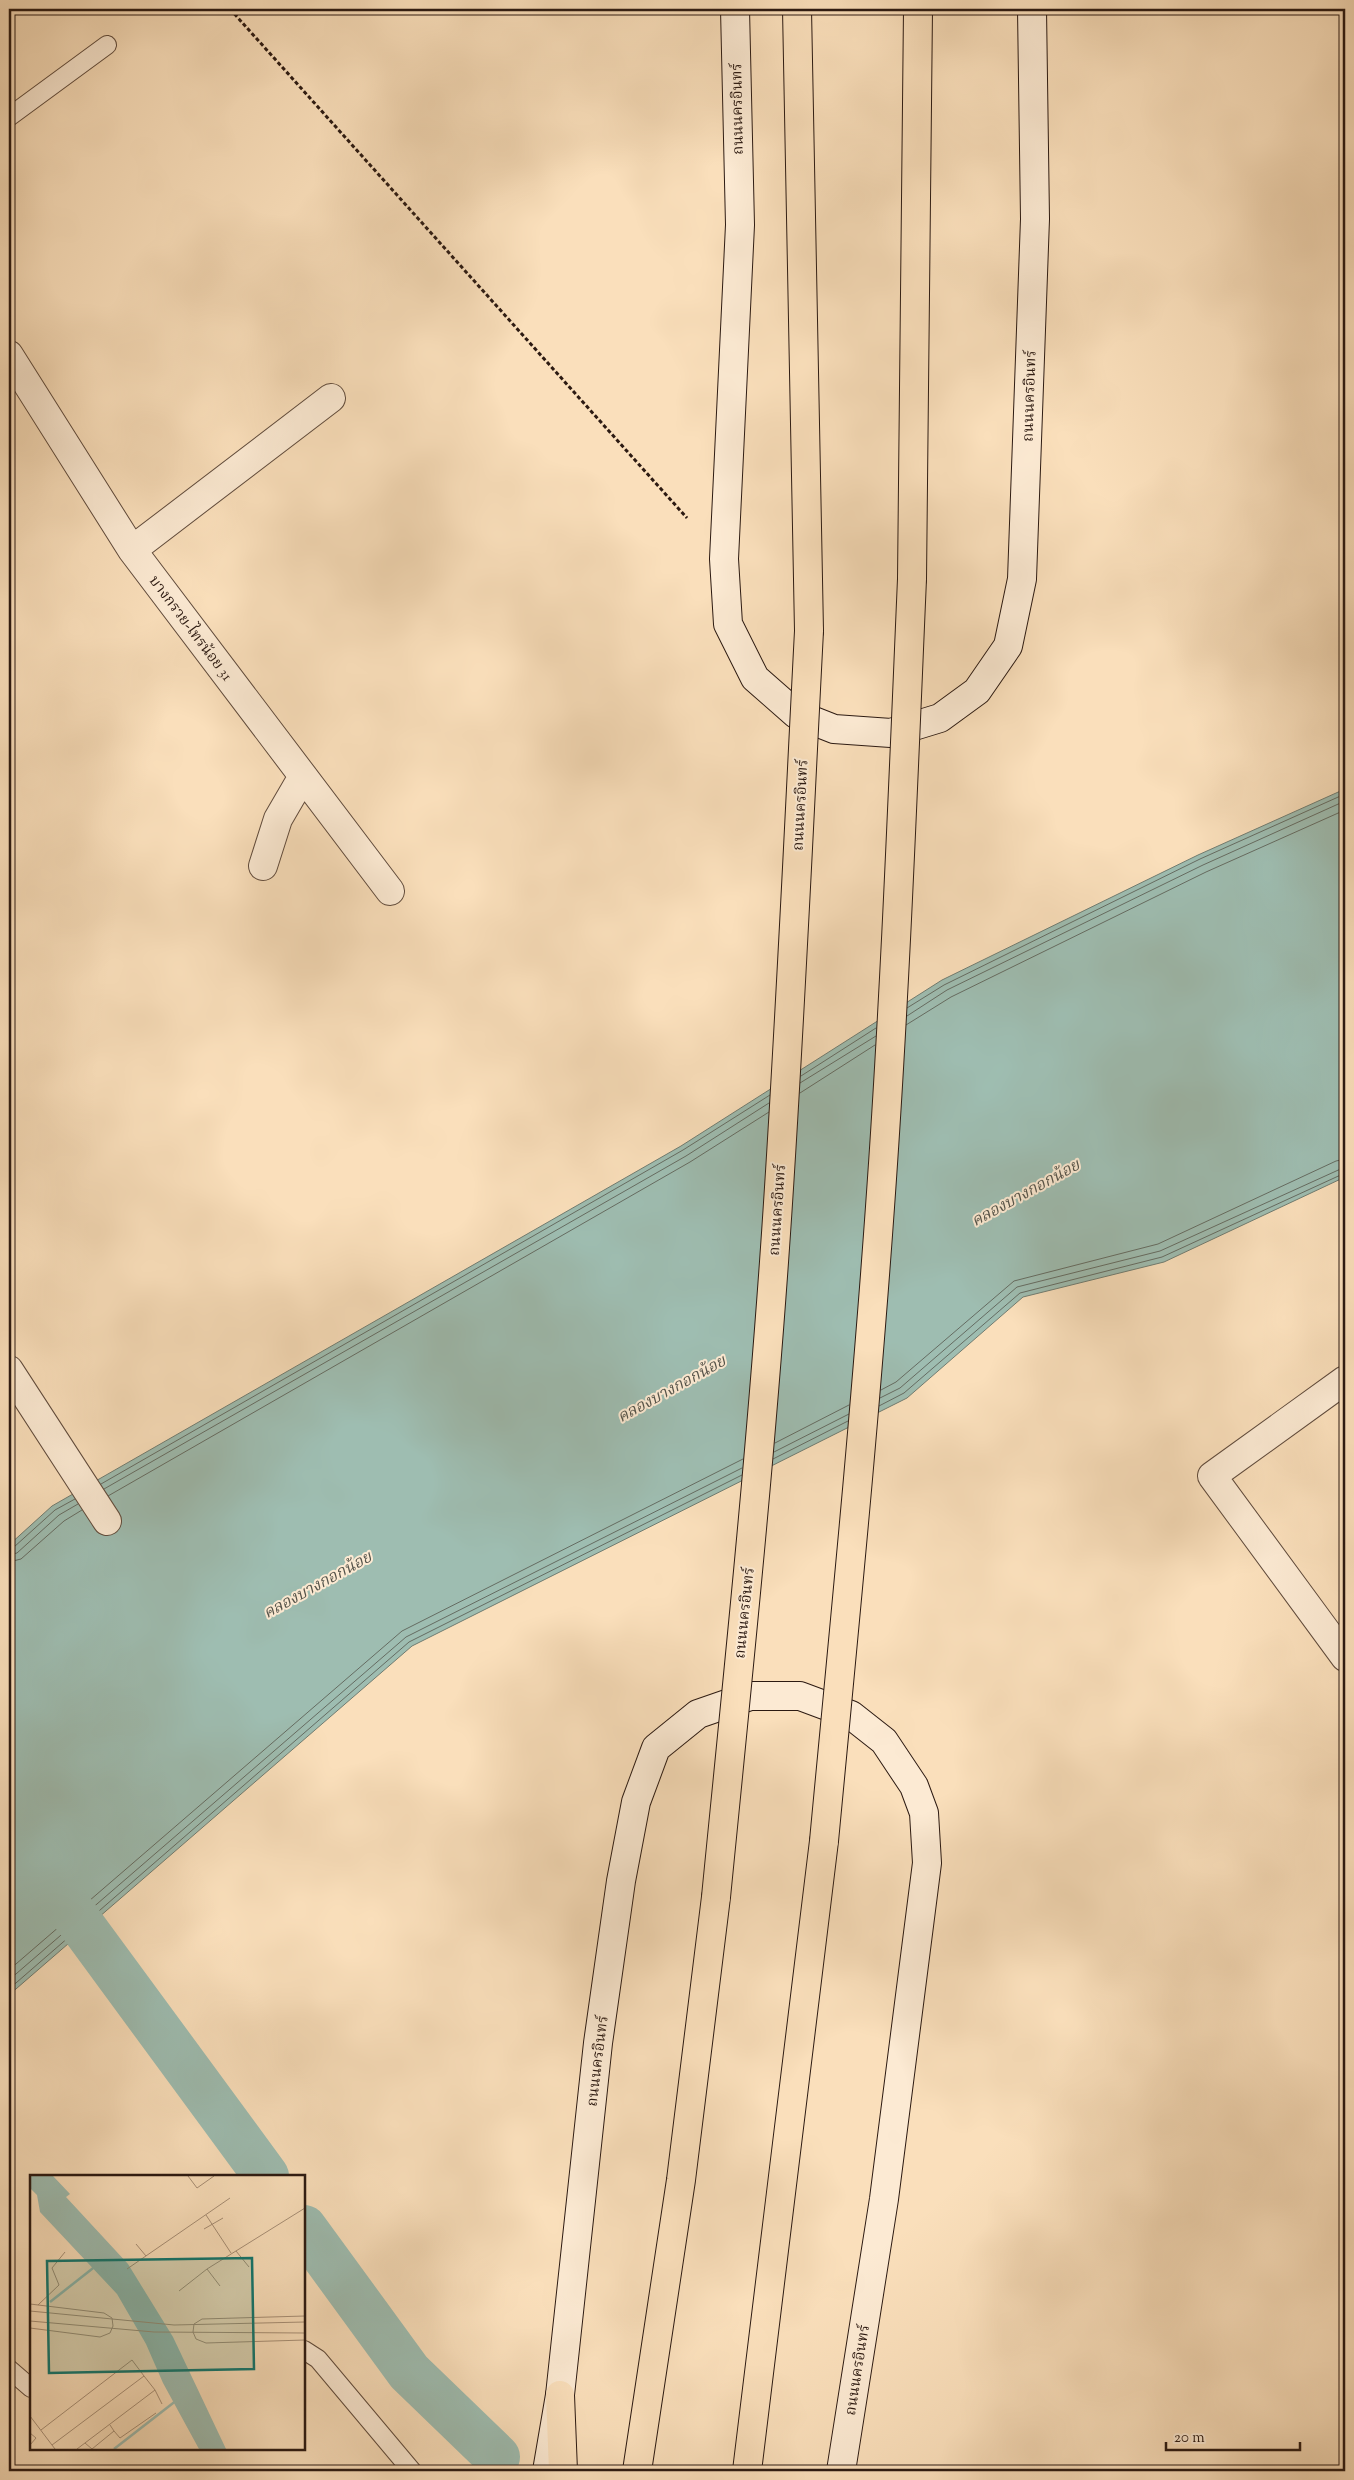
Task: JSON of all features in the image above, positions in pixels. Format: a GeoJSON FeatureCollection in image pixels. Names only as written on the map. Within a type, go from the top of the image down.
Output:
{"type":"FeatureCollection","features":[{"type":"Feature","properties":{"kind":"main road","name":"ถนนนครอินทร์"},"geometry":{"type":"LineString","coordinates":[[735,9],[740,225],[724,559],[728,624],[755,678],[796,714],[834,729],[891,733],[940,718],[977,691],[1008,646],[1022,579],[1036,218],[1032,9]]}},
{"type":"Feature","properties":{"kind":"main road","name":"ถนนนครอินทร์"},"geometry":{"type":"LineString","coordinates":[[637,2471],[681,2180],[716,1897],[748,1570],[774,1263],[809,631],[797,9]]}},
{"type":"Feature","properties":{"kind":"main road"},"geometry":{"type":"LineString","coordinates":[[746,2471],[824,1841],[856,1511],[880,1206],[898,901],[912,579],[918,9]]}},
{"type":"Feature","properties":{"kind":"main road","name":"บางกรวย-ไทรน้อย 31"},"geometry":{"type":"LineString","coordinates":[[9,355],[132,550],[390,891]]}},
{"type":"Feature","properties":{"kind":"main road"},"geometry":{"type":"LineString","coordinates":[[132,550],[331,398]]}},
{"type":"Feature","properties":{"kind":"main road"},"geometry":{"type":"LineString","coordinates":[[263,866],[278,819],[303,776]]}},
{"type":"Feature","properties":{"kind":"main road"},"geometry":{"type":"LineString","coordinates":[[9,1370],[108,1520]]}},
{"type":"Feature","properties":{"kind":"main road"},"geometry":{"type":"LineString","coordinates":[[1345,1380],[1212,1476],[1345,1657]]}},
{"type":"Feature","properties":{"kind":"main road","name":"ถนนนครอินทร์"},"geometry":{"type":"LineString","coordinates":[[547,2471],[560,2395],[598,2044],[621,1881],[636,1802],[656,1748],[698,1714],[750,1696],[800,1696],[851,1715],[884,1741],[914,1786],[924,1813],[927,1863],[884,2199],[840,2471]]}},
{"type":"Feature","properties":{"kind":"main road"},"geometry":{"type":"LineString","coordinates":[[560,2395],[563,2471]]}},
{"type":"Feature","properties":{"kind":"lane"},"geometry":{"type":"LineString","coordinates":[[9,117],[107,45]]}},
{"type":"Feature","properties":{"kind":"lane"},"geometry":{"type":"LineString","coordinates":[[305,2351],[318,2359],[412,2471]]}},
{"type":"Feature","properties":{"kind":"lane"},"geometry":{"type":"LineString","coordinates":[[9,2369],[30,2387]]}},
{"type":"Feature","properties":{"kind":"path"},"geometry":{"type":"LineString","coordinates":[[230,9],[724,559]]}},
{"type":"Feature","properties":{"kind":"water","name":"คลองบางกอกน้อย"},"geometry":{"type":"Polygon","coordinates":[[[1345,789],[1345,1177],[1164,1262],[1023,1297],[907,1398],[412,1646],[9,1995],[9,1545],[52,1506],[681,1146],[942,980],[1198,855],[1345,789]]]}},
{"type":"Feature","properties":{"kind":"waterway"},"geometry":{"type":"LineString","coordinates":[[9,1826],[265,2175]]}},
{"type":"Feature","properties":{"kind":"waterway"},"geometry":{"type":"LineString","coordinates":[[305,2229],[409,2372],[497,2457]]}}]}
